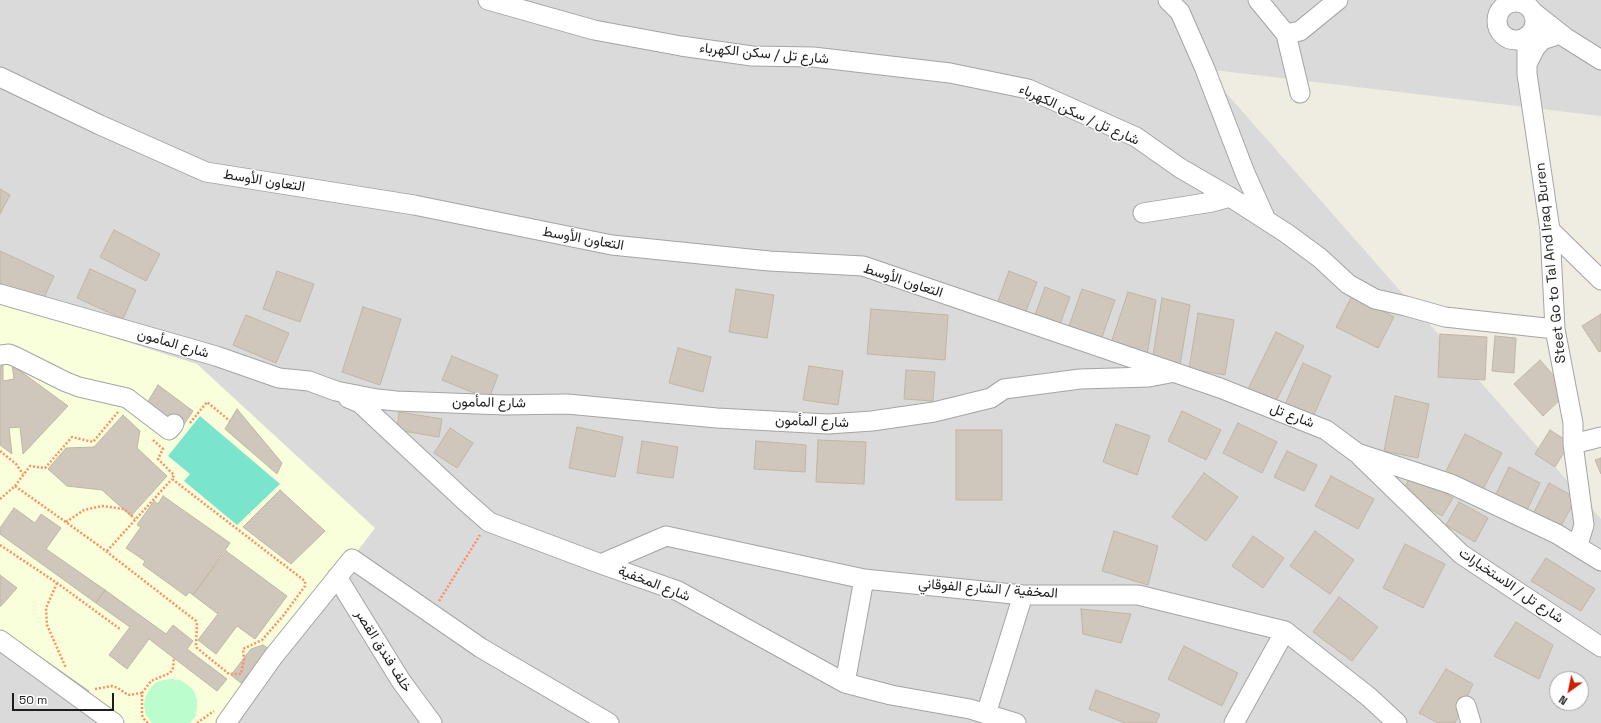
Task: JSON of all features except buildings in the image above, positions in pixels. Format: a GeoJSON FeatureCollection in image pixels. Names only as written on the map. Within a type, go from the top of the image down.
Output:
{"type":"FeatureCollection","features":[{"type":"Feature","properties":{"kind":"street","name":"شارع تل / سكن الكهرباء"},"geometry":{"type":"LineString","coordinates":[[488,0],[594,30],[674,45],[752,56],[813,57],[950,73],[1028,89],[1136,137],[1180,168],[1266,220],[1320,258],[1348,284],[1375,300],[1406,306],[1445,317],[1555,329]]}},
{"type":"Feature","properties":{"kind":"street"},"geometry":{"type":"LineString","coordinates":[[1168,0],[1180,12],[1205,69],[1245,173],[1266,220]]}},
{"type":"Feature","properties":{"kind":"street"},"geometry":{"type":"LineString","coordinates":[[1258,0],[1286,34],[1300,93]]}},
{"type":"Feature","properties":{"kind":"street"},"geometry":{"type":"LineString","coordinates":[[1286,34],[1300,31],[1338,0]]}},
{"type":"Feature","properties":{"kind":"street"},"geometry":{"type":"LineString","coordinates":[[1527,70],[1508,37],[1500,30],[1498,24],[1495,8],[1503,7],[1512,1],[1525,4],[1560,37],[1601,60]]}},
{"type":"Feature","properties":{"kind":"street"},"geometry":{"type":"LineString","coordinates":[[1527,70],[1529,34],[1534,26],[1535,20],[1532,12]]}},
{"type":"Feature","properties":{"kind":"street"},"geometry":{"type":"LineString","coordinates":[[1508,37],[1516,39],[1529,34],[1560,37]]}},
{"type":"Feature","properties":{"kind":"street"},"geometry":{"type":"LineString","coordinates":[[1527,70],[1535,48],[1542,40],[1560,37]]}},
{"type":"Feature","properties":{"kind":"street","name":"Steet Go to Tal And Iraq Buren"},"geometry":{"type":"LineString","coordinates":[[1527,70],[1550,230],[1555,329],[1573,423],[1573,444],[1584,525],[1576,545]]}},
{"type":"Feature","properties":{"kind":"street","name":"التعاون الأوسط"},"geometry":{"type":"LineString","coordinates":[[0,77],[100,125],[206,172],[414,205],[612,245],[769,261],[863,266],[1173,373]]}},
{"type":"Feature","properties":{"kind":"street"},"geometry":{"type":"LineString","coordinates":[[1143,212],[1212,202],[1230,197]]}},
{"type":"Feature","properties":{"kind":"street"},"geometry":{"type":"LineString","coordinates":[[1550,230],[1601,280]]}},
{"type":"Feature","properties":{"kind":"street","name":"شارع المأمون"},"geometry":{"type":"LineString","coordinates":[[0,294],[216,356],[280,378],[304,380],[336,391],[391,401],[505,405],[567,404],[717,418],[819,424],[847,424],[934,412],[991,398]]}},
{"type":"Feature","properties":{"kind":"street"},"geometry":{"type":"LineString","coordinates":[[0,355],[9,354],[16,356],[66,382],[79,387],[127,398],[169,430],[180,425]]}},
{"type":"Feature","properties":{"kind":"street","name":"شارع تل"},"geometry":{"type":"LineString","coordinates":[[991,398],[1004,388],[1080,379],[1148,377],[1173,373],[1220,388],[1326,430],[1357,453],[1451,484],[1557,534],[1601,561]]}},
{"type":"Feature","properties":{"kind":"street","name":"شارع المخفية"},"geometry":{"type":"LineString","coordinates":[[324,386],[360,403],[489,522],[601,564],[678,590],[845,683],[891,695],[970,709],[1016,723]]}},
{"type":"Feature","properties":{"kind":"street"},"geometry":{"type":"LineString","coordinates":[[1573,444],[1601,437]]}},
{"type":"Feature","properties":{"kind":"street","name":"شارع تل / الاستخبارات"},"geometry":{"type":"LineString","coordinates":[[1357,453],[1461,554],[1601,647]]}},
{"type":"Feature","properties":{"kind":"street","name":"المخفية / الشارع الفوقاني"},"geometry":{"type":"LineString","coordinates":[[601,564],[666,536],[864,579],[1023,595],[1138,595],[1286,631],[1369,697],[1396,723]]}},
{"type":"Feature","properties":{"kind":"street"},"geometry":{"type":"LineString","coordinates":[[226,723],[273,657],[352,559],[481,648],[609,723]]}},
{"type":"Feature","properties":{"kind":"street","name":"خلف فندق القصر"},"geometry":{"type":"LineString","coordinates":[[337,577],[401,681],[432,723]]}},
{"type":"Feature","properties":{"kind":"street"},"geometry":{"type":"LineString","coordinates":[[845,683],[864,579]]}},
{"type":"Feature","properties":{"kind":"street"},"geometry":{"type":"LineString","coordinates":[[986,714],[1023,595]]}},
{"type":"Feature","properties":{"kind":"street"},"geometry":{"type":"LineString","coordinates":[[1234,723],[1286,631]]}},
{"type":"Feature","properties":{"kind":"street"},"geometry":{"type":"LineString","coordinates":[[0,640],[114,723]]}},
{"type":"Feature","properties":{"kind":"path"},"geometry":{"type":"LineString","coordinates":[[180,425],[207,402],[230,421]]}},
{"type":"Feature","properties":{"kind":"path"},"geometry":{"type":"LineString","coordinates":[[0,499],[14,486],[30,466],[45,468],[72,437],[93,442],[120,410]]}},
{"type":"Feature","properties":{"kind":"path"},"geometry":{"type":"LineString","coordinates":[[152,439],[163,448]]}},
{"type":"Feature","properties":{"kind":"path"},"geometry":{"type":"LineString","coordinates":[[163,448],[168,447]]}},
{"type":"Feature","properties":{"kind":"path"},"geometry":{"type":"LineString","coordinates":[[107,551],[172,479],[174,475],[158,459],[163,448]]}},
{"type":"Feature","properties":{"kind":"path"},"geometry":{"type":"LineString","coordinates":[[0,451],[16,464],[23,474]]}},
{"type":"Feature","properties":{"kind":"path"},"geometry":{"type":"LineString","coordinates":[[172,479],[305,581],[305,586],[284,616],[262,640],[243,649],[244,659],[241,674]]}},
{"type":"Feature","properties":{"kind":"path"},"geometry":{"type":"LineString","coordinates":[[14,486],[107,551],[196,621],[197,648],[231,674]]}},
{"type":"Feature","properties":{"kind":"path"},"geometry":{"type":"LineString","coordinates":[[66,522],[84,510],[102,506],[124,510],[135,520]]}},
{"type":"Feature","properties":{"kind":"path"},"geometry":{"type":"LineString","coordinates":[[431,614],[489,522]]}},
{"type":"Feature","properties":{"kind":"path"},"geometry":{"type":"LineString","coordinates":[[0,545],[58,583],[120,629]]}},
{"type":"Feature","properties":{"kind":"path"},"geometry":{"type":"LineString","coordinates":[[58,583],[46,608],[48,625],[68,672],[61,684]]}},
{"type":"Feature","properties":{"kind":"path"},"geometry":{"type":"LineString","coordinates":[[148,723],[142,715],[142,693],[151,681],[169,673],[173,668],[174,657]]}},
{"type":"Feature","properties":{"kind":"path"},"geometry":{"type":"LineString","coordinates":[[89,688],[96,690],[112,686],[128,694],[142,693]]}},
{"type":"Feature","properties":{"kind":"shaded area"},"geometry":{"type":"Polygon","coordinates":[[[0,0],[1601,0],[1601,116],[1205,69],[1601,519],[1601,723],[0,723],[0,0]]]}},
{"type":"Feature","properties":{"kind":"shaded area"},"geometry":{"type":"Polygon","coordinates":[[[0,302],[197,364],[375,528],[227,723],[121,723],[0,644],[0,302]]]}},
{"type":"Feature","properties":{"kind":"shaded area"},"geometry":{"type":"Polygon","coordinates":[[[200,416],[280,484],[237,525],[184,481],[190,474],[168,456],[200,416]]]}},
{"type":"Feature","properties":{"kind":"green space"},"geometry":{"type":"Polygon","coordinates":[[[172,679],[180,680],[194,691],[197,700],[195,717],[190,723],[152,723],[146,715],[144,706],[145,698],[155,683],[172,679]]]}}]}
